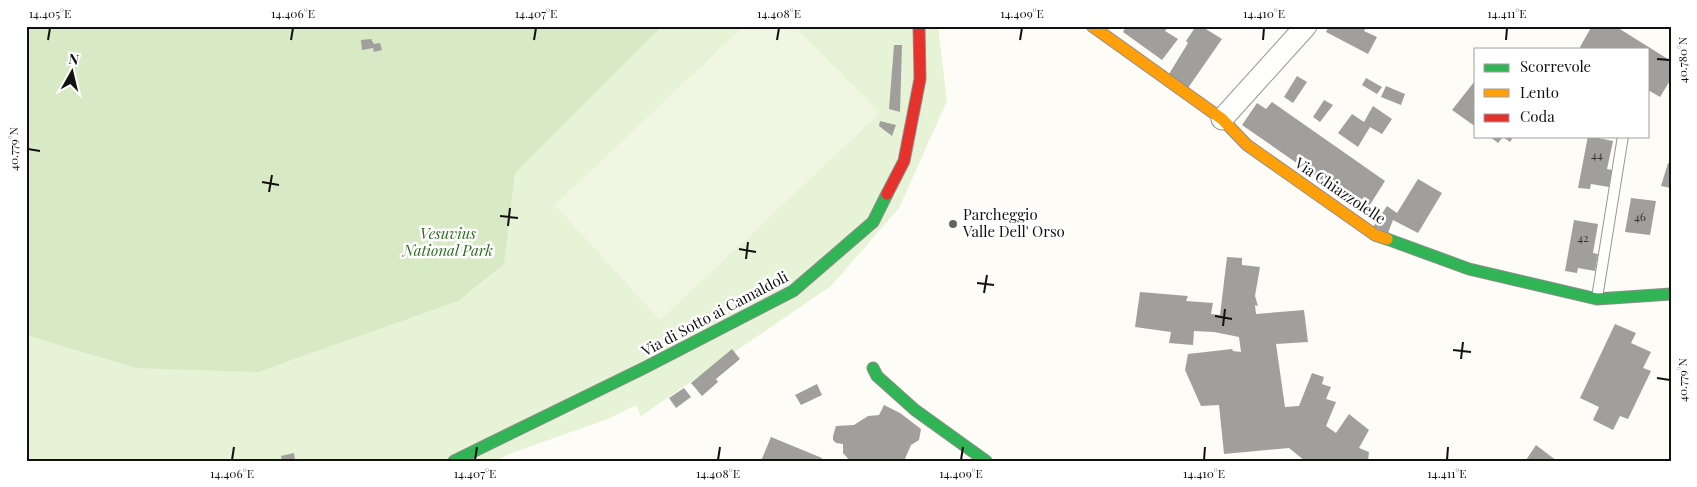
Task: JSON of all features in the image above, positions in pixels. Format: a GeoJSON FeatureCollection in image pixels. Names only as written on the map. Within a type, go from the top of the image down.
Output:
{"type":"FeatureCollection","features":[{"type":"Feature","properties":{"kind":"street","name":"Via di Sotto ai Camaldoli"},"geometry":{"type":"LineString","coordinates":[[454,461],[644,368],[793,291],[874,222],[904,161],[920,79],[919,26]]}},
{"type":"Feature","properties":{"kind":"street","name":"Via Chiazzolelle"},"geometry":{"type":"LineString","coordinates":[[1092,26],[1222,119],[1247,145],[1375,235],[1469,269],[1597,299],[1671,294]]}},
{"type":"Feature","properties":{"kind":"street"},"geometry":{"type":"LineString","coordinates":[[1222,119],[1306,26]]}},
{"type":"Feature","properties":{"kind":"street"},"geometry":{"type":"LineString","coordinates":[[873,368],[877,376],[915,410],[986,461]]}},
{"type":"Feature","properties":{"kind":"lane"},"geometry":{"type":"LineString","coordinates":[[1597,299],[1623,138]]}},
{"type":"Feature","properties":{"kind":"green space","name":"Vesuvius National Park"},"geometry":{"type":"Polygon","coordinates":[[[26,26],[938,26],[947,101],[899,208],[831,286],[641,416],[636,405],[608,419],[509,454],[496,461],[26,461],[26,26]]]}},
{"type":"Feature","properties":{"kind":"green space"},"geometry":{"type":"Polygon","coordinates":[[[26,26],[662,26],[515,173],[504,264],[458,301],[258,372],[136,368],[26,335],[26,26]]]}},
{"type":"Feature","properties":{"kind":"green space"},"geometry":{"type":"Polygon","coordinates":[[[744,26],[794,26],[880,113],[660,320],[555,205],[744,26]]]}},
{"type":"Feature","properties":{"kind":"building"},"geometry":{"type":"Polygon","coordinates":[[[1126,26],[1169,26],[1165,31],[1178,39],[1162,60],[1123,32],[1126,26]]]}},
{"type":"Feature","properties":{"kind":"building"},"geometry":{"type":"Polygon","coordinates":[[[1196,26],[1201,26],[1222,39],[1188,88],[1169,74],[1196,26]]]}},
{"type":"Feature","properties":{"kind":"building"},"geometry":{"type":"Polygon","coordinates":[[[1329,26],[1367,26],[1364,31],[1377,37],[1368,54],[1326,32],[1329,26]]]}},
{"type":"Feature","properties":{"kind":"building"},"geometry":{"type":"Polygon","coordinates":[[[1592,26],[1615,26],[1671,61],[1671,79],[1660,97],[1650,91],[1650,48],[1580,47],[1592,26]]]}},
{"type":"Feature","properties":{"kind":"building"},"geometry":{"type":"Polygon","coordinates":[[[371,39],[374,44],[380,43],[382,50],[374,52],[373,48],[362,50],[361,40],[371,39]]]}},
{"type":"Feature","properties":{"kind":"building"},"geometry":{"type":"Polygon","coordinates":[[[894,45],[902,45],[900,112],[889,109],[894,45]]]}},
{"type":"Feature","properties":{"kind":"building"},"geometry":{"type":"Polygon","coordinates":[[[1297,76],[1307,82],[1293,103],[1284,97],[1297,76]]]}},
{"type":"Feature","properties":{"kind":"building"},"geometry":{"type":"Polygon","coordinates":[[[1366,78],[1382,87],[1377,94],[1362,85],[1366,78]]]}},
{"type":"Feature","properties":{"kind":"building"},"geometry":{"type":"Polygon","coordinates":[[[1474,82],[1474,126],[1452,110],[1474,82]]]}},
{"type":"Feature","properties":{"kind":"building"},"geometry":{"type":"Polygon","coordinates":[[[1386,86],[1405,94],[1401,105],[1381,97],[1386,86]]]}},
{"type":"Feature","properties":{"kind":"building"},"geometry":{"type":"Polygon","coordinates":[[[1324,100],[1333,105],[1320,122],[1313,117],[1324,100]]]}},
{"type":"Feature","properties":{"kind":"building"},"geometry":{"type":"Polygon","coordinates":[[[1272,102],[1385,181],[1366,211],[1242,125],[1257,103],[1266,109],[1272,102]]]}},
{"type":"Feature","properties":{"kind":"building"},"geometry":{"type":"Polygon","coordinates":[[[1373,106],[1392,119],[1382,134],[1370,127],[1358,147],[1338,133],[1352,114],[1364,122],[1373,106]]]}},
{"type":"Feature","properties":{"kind":"building"},"geometry":{"type":"Polygon","coordinates":[[[880,121],[896,125],[892,136],[879,126],[880,121]]]}},
{"type":"Feature","properties":{"kind":"building"},"geometry":{"type":"Polygon","coordinates":[[[1492,138],[1502,138],[1498,143],[1492,138]]]}},
{"type":"Feature","properties":{"kind":"building"},"geometry":{"type":"Polygon","coordinates":[[[1504,138],[1513,138],[1510,142],[1504,138]]]}},
{"type":"Feature","properties":{"kind":"building"},"geometry":{"type":"Polygon","coordinates":[[[1588,138],[1613,141],[1607,169],[1612,170],[1609,187],[1591,184],[1590,189],[1578,188],[1588,138]]]}},
{"type":"Feature","properties":{"kind":"building"},"geometry":{"type":"Polygon","coordinates":[[[1668,163],[1671,164],[1671,188],[1661,186],[1668,163]]]}},
{"type":"Feature","properties":{"kind":"building"},"geometry":{"type":"Polygon","coordinates":[[[1418,179],[1442,193],[1418,233],[1393,220],[1388,233],[1373,227],[1387,206],[1397,213],[1418,179]]]}},
{"type":"Feature","properties":{"kind":"building"},"geometry":{"type":"Polygon","coordinates":[[[1631,198],[1656,201],[1650,235],[1625,232],[1631,198]]]}},
{"type":"Feature","properties":{"kind":"building"},"geometry":{"type":"Polygon","coordinates":[[[1574,220],[1598,224],[1593,253],[1598,254],[1595,271],[1578,268],[1577,273],[1565,271],[1574,220]]]}},
{"type":"Feature","properties":{"kind":"building"},"geometry":{"type":"Polygon","coordinates":[[[1227,257],[1242,258],[1242,265],[1260,267],[1255,296],[1258,306],[1255,305],[1256,314],[1304,310],[1308,342],[1276,344],[1285,407],[1299,406],[1312,373],[1324,377],[1322,384],[1331,387],[1326,399],[1336,402],[1326,426],[1336,433],[1349,414],[1369,430],[1359,448],[1369,452],[1368,461],[1305,461],[1289,448],[1224,454],[1219,405],[1201,406],[1185,370],[1188,354],[1232,349],[1233,351],[1241,352],[1239,337],[1214,332],[1194,331],[1193,345],[1169,343],[1171,332],[1135,327],[1140,292],[1188,296],[1186,301],[1213,303],[1211,314],[1220,315],[1227,257]]]}},
{"type":"Feature","properties":{"kind":"building"},"geometry":{"type":"Polygon","coordinates":[[[1615,324],[1636,333],[1631,343],[1651,352],[1643,368],[1651,371],[1628,419],[1620,416],[1613,430],[1593,420],[1599,407],[1580,398],[1615,324]]]}},
{"type":"Feature","properties":{"kind":"building"},"geometry":{"type":"Polygon","coordinates":[[[732,349],[740,359],[716,379],[718,382],[702,396],[691,383],[732,349]]]}},
{"type":"Feature","properties":{"kind":"building"},"geometry":{"type":"Polygon","coordinates":[[[817,384],[822,395],[801,405],[795,395],[817,384]]]}},
{"type":"Feature","properties":{"kind":"building"},"geometry":{"type":"Polygon","coordinates":[[[684,388],[691,397],[676,408],[669,398],[684,388]]]}},
{"type":"Feature","properties":{"kind":"building"},"geometry":{"type":"Polygon","coordinates":[[[884,405],[900,413],[921,429],[919,440],[911,445],[904,461],[850,461],[843,453],[843,444],[836,443],[833,440],[836,426],[854,425],[868,416],[879,415],[884,405]]]}},
{"type":"Feature","properties":{"kind":"building"},"geometry":{"type":"Polygon","coordinates":[[[771,437],[822,458],[821,461],[761,461],[771,437]]]}},
{"type":"Feature","properties":{"kind":"building"},"geometry":{"type":"Polygon","coordinates":[[[1536,445],[1557,461],[1526,460],[1536,445]]]}},
{"type":"Feature","properties":{"kind":"building"},"geometry":{"type":"Polygon","coordinates":[[[294,453],[295,460],[282,461],[281,456],[294,453]]]}},
{"type":"Feature","properties":{"kind":"traffic: fast"},"geometry":{"type":"LineString","coordinates":[[454,461],[644,368],[793,291],[873,222],[887,194]]}},
{"type":"Feature","properties":{"kind":"traffic: fast"},"geometry":{"type":"LineString","coordinates":[[1387,239],[1469,269],[1597,299],[1671,294]]}},
{"type":"Feature","properties":{"kind":"traffic: fast"},"geometry":{"type":"LineString","coordinates":[[873,368],[877,376],[915,410],[986,461]]}},
{"type":"Feature","properties":{"kind":"traffic: slow"},"geometry":{"type":"LineString","coordinates":[[1092,26],[1222,119],[1247,145],[1375,235],[1387,239]]}},
{"type":"Feature","properties":{"kind":"traffic: jam"},"geometry":{"type":"LineString","coordinates":[[887,194],[904,161],[920,79],[919,26]]}},
{"type":"Feature","properties":{"kind":"place","name":"Parcheggio Valle Dell' Orso"},"geometry":{"type":"Point","coordinates":[953,224]}}]}
